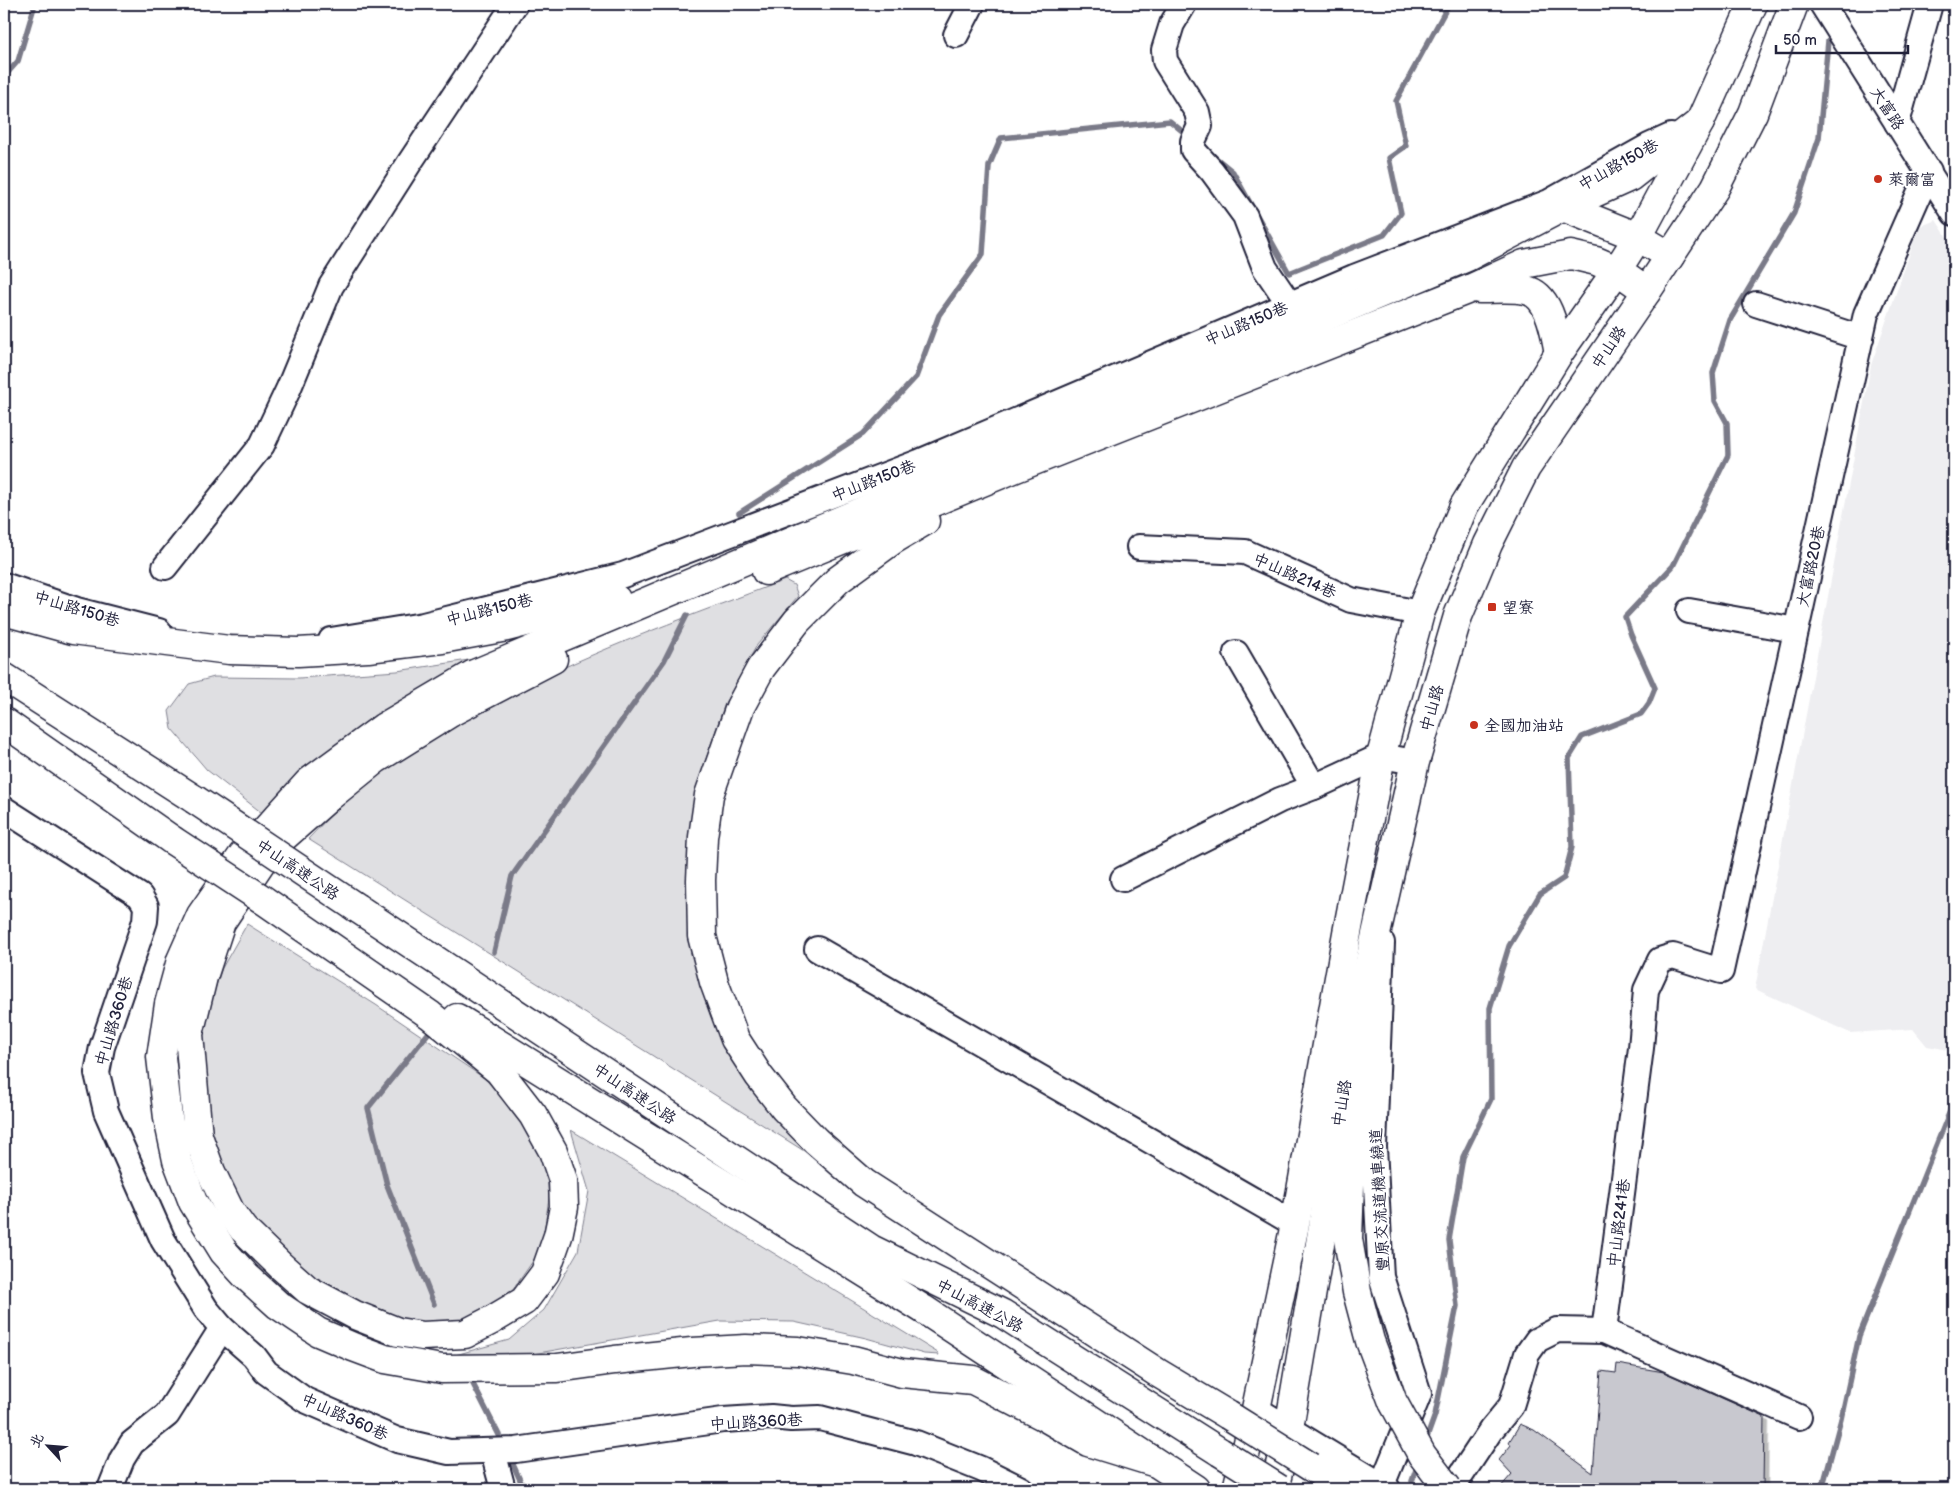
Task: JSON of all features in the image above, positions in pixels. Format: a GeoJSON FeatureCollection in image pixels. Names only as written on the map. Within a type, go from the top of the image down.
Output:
{"type":"FeatureCollection","features":[{"type":"Feature","properties":{"kind":"main road","name":"中山路"},"geometry":{"type":"LineString","coordinates":[[1237,1489],[1295,1224],[1381,756],[1420,613],[1464,506],[1559,353],[1638,237],[1700,122],[1753,4]]}},
{"type":"Feature","properties":{"kind":"main road","name":"中山路"},"geometry":{"type":"LineString","coordinates":[[1274,1489],[1289,1428],[1323,1226],[1337,1128],[1360,1005],[1415,762],[1458,616],[1488,544],[1522,476],[1715,188],[1753,112],[1794,4]]}},
{"type":"Feature","properties":{"kind":"main road"},"geometry":{"type":"LineString","coordinates":[[1153,1462],[1088,1442],[973,1380],[902,1373],[853,1360],[798,1351],[746,1349],[692,1352],[557,1368],[442,1369],[385,1359],[318,1332],[278,1305],[246,1276],[224,1252],[192,1202],[178,1160],[168,1118],[161,1057],[169,1004],[181,960],[201,914],[242,856],[309,782],[384,727],[472,675],[1447,254],[1563,207],[1630,177],[1700,122]]}},
{"type":"Feature","properties":{"kind":"main road"},"geometry":{"type":"LineString","coordinates":[[1563,207],[1638,237],[1670,256]]}},
{"type":"Feature","properties":{"kind":"main road"},"geometry":{"type":"LineString","coordinates":[[262,899],[430,1015],[499,1071],[533,1115],[553,1151],[563,1180],[564,1207],[558,1236],[545,1272],[524,1300],[465,1334],[422,1336],[398,1332],[355,1315],[308,1290],[243,1229],[230,1211],[211,1172],[198,1136],[189,1034],[203,977],[221,922],[270,849],[376,759],[454,711],[544,662],[1016,468],[1468,290],[1524,264],[1570,255],[1596,261],[1617,270],[1647,291]]}},
{"type":"Feature","properties":{"kind":"main road"},"geometry":{"type":"LineString","coordinates":[[1468,290],[1528,290],[1541,298],[1553,321],[1559,353]]}},
{"type":"Feature","properties":{"kind":"main road"},"geometry":{"type":"LineString","coordinates":[[1016,468],[893,540],[838,580],[796,621],[761,668],[740,707],[709,795],[703,837],[701,880],[702,936],[714,982],[735,1039],[769,1089],[816,1141],[864,1182],[1158,1373],[1346,1489]]}},
{"type":"Feature","properties":{"kind":"main road"},"geometry":{"type":"LineString","coordinates":[[4,611],[73,630],[229,650],[298,652],[368,648],[442,639],[507,627],[664,586],[686,584]]}},
{"type":"Feature","properties":{"kind":"main road","name":"中山高速公路"},"geometry":{"type":"LineString","coordinates":[[4,677],[194,799],[871,1249],[1003,1314],[1279,1489]]}},
{"type":"Feature","properties":{"kind":"main road","name":"中山高速公路"},"geometry":{"type":"LineString","coordinates":[[4,722],[172,840],[262,899],[551,1076],[915,1304],[1196,1489]]}},
{"type":"Feature","properties":{"kind":"main road"},"geometry":{"type":"LineString","coordinates":[[1360,1005],[1357,1118],[1350,1184],[1348,1239],[1357,1292],[1370,1341],[1393,1402],[1422,1454],[1460,1485]]}},
{"type":"Feature","properties":{"kind":"street"},"geometry":{"type":"LineString","coordinates":[[165,567],[262,445],[288,390],[332,286],[410,162],[516,4]]}},
{"type":"Feature","properties":{"kind":"street"},"geometry":{"type":"LineString","coordinates":[[956,35],[972,4]]}},
{"type":"Feature","properties":{"kind":"street"},"geometry":{"type":"LineString","coordinates":[[1184,4],[1172,24],[1164,50],[1166,61],[1197,112],[1200,126],[1193,141],[1193,150],[1212,171],[1245,216],[1265,268],[1290,304]]}},
{"type":"Feature","properties":{"kind":"street","name":"大富路"},"geometry":{"type":"LineString","coordinates":[[1822,4],[1954,213]]}},
{"type":"Feature","properties":{"kind":"street"},"geometry":{"type":"LineString","coordinates":[[1897,123],[1930,4]]}},
{"type":"Feature","properties":{"kind":"street","name":"中山路150巷"},"geometry":{"type":"LineString","coordinates":[[4,585],[77,610],[171,634],[303,644],[423,625],[622,575],[919,462],[1354,277],[1447,254],[1549,202],[1649,146],[1700,122]]}},
{"type":"Feature","properties":{"kind":"street","name":"大富路20巷"},"geometry":{"type":"LineString","coordinates":[[1721,971],[1866,314],[1929,171]]}},
{"type":"Feature","properties":{"kind":"street"},"geometry":{"type":"LineString","coordinates":[[1447,254],[1468,290]]}},
{"type":"Feature","properties":{"kind":"street"},"geometry":{"type":"LineString","coordinates":[[1756,304],[1860,338]]}},
{"type":"Feature","properties":{"kind":"street","name":"中山路214巷"},"geometry":{"type":"LineString","coordinates":[[1139,546],[1245,552],[1351,600],[1420,613]]}},
{"type":"Feature","properties":{"kind":"street"},"geometry":{"type":"LineString","coordinates":[[1689,611],[1796,630]]}},
{"type":"Feature","properties":{"kind":"street"},"geometry":{"type":"LineString","coordinates":[[1236,653],[1314,787]]}},
{"type":"Feature","properties":{"kind":"street"},"geometry":{"type":"LineString","coordinates":[[1122,878],[1280,800],[1314,787],[1381,756],[1415,762]]}},
{"type":"Feature","properties":{"kind":"street","name":"中山路360巷"},"geometry":{"type":"LineString","coordinates":[[4,809],[140,896],[146,906],[145,921],[102,1047],[97,1073],[106,1111],[164,1240],[206,1310],[222,1328],[254,1356],[266,1372],[305,1400],[397,1440],[450,1452],[493,1452],[526,1449],[723,1420],[771,1417],[791,1419],[820,1418],[916,1443],[981,1469],[1021,1489]]}},
{"type":"Feature","properties":{"kind":"street","name":"豐原交流道機車繞道"},"geometry":{"type":"LineString","coordinates":[[1384,902],[1374,1147],[1382,1277],[1419,1394],[1385,1487]]}},
{"type":"Feature","properties":{"kind":"street"},"geometry":{"type":"LineString","coordinates":[[817,949],[1295,1224]]}},
{"type":"Feature","properties":{"kind":"street","name":"中山路241巷"},"geometry":{"type":"LineString","coordinates":[[1604,1331],[1646,990],[1660,960],[1673,956],[1721,971]]}},
{"type":"Feature","properties":{"kind":"street"},"geometry":{"type":"LineString","coordinates":[[110,1489],[122,1459],[132,1443],[164,1420],[222,1328]]}},
{"type":"Feature","properties":{"kind":"street"},"geometry":{"type":"LineString","coordinates":[[1460,1485],[1491,1430],[1511,1406],[1528,1354],[1537,1340],[1558,1330],[1604,1331],[1799,1417]]}},
{"type":"Feature","properties":{"kind":"street"},"geometry":{"type":"LineString","coordinates":[[1256,1409],[1385,1487]]}},
{"type":"Feature","properties":{"kind":"street"},"geometry":{"type":"LineString","coordinates":[[493,1452],[503,1489]]}},
{"type":"Feature","properties":{"kind":"shaded area"},"geometry":{"type":"Polygon","coordinates":[[[1936,220],[1954,248],[1954,1051],[1927,1046],[1913,1029],[1850,1033],[1755,989],[1871,365],[1919,227],[1936,220]]]}},
{"type":"Feature","properties":{"kind":"shaded area"},"geometry":{"type":"Polygon","coordinates":[[[785,580],[794,585],[798,596],[757,645],[725,703],[705,762],[694,815],[694,949],[820,1161],[308,839],[336,811],[389,767],[441,732],[495,701],[551,673],[609,648],[785,580]]]}},
{"type":"Feature","properties":{"kind":"shaded area"},"geometry":{"type":"Polygon","coordinates":[[[488,657],[262,813],[207,770],[172,729],[169,711],[189,684],[214,677],[299,678],[397,671],[488,657]]]}},
{"type":"Feature","properties":{"kind":"shaded area"},"geometry":{"type":"Polygon","coordinates":[[[247,924],[376,1005],[484,1078],[531,1126],[546,1162],[549,1197],[542,1248],[510,1294],[466,1319],[418,1327],[372,1312],[322,1286],[246,1216],[222,1168],[209,1118],[201,1065],[205,1018],[222,968],[247,924]]]}},
{"type":"Feature","properties":{"kind":"shaded area"},"geometry":{"type":"Polygon","coordinates":[[[571,1130],[939,1355],[924,1354],[866,1338],[794,1322],[720,1321],[493,1361],[437,1360],[509,1340],[544,1310],[578,1251],[589,1191],[571,1130]]]}},
{"type":"Feature","properties":{"kind":"building"},"geometry":{"type":"Polygon","coordinates":[[[1617,1364],[1664,1372],[1764,1417],[1763,1489],[1499,1489],[1512,1474],[1499,1460],[1511,1445],[1509,1442],[1520,1424],[1534,1430],[1593,1473],[1601,1371],[1616,1373],[1617,1364]]]}},
{"type":"Feature","properties":{"kind":"waterway"},"geometry":{"type":"LineString","coordinates":[[4,77],[18,61],[35,4]]}},
{"type":"Feature","properties":{"kind":"waterway"},"geometry":{"type":"LineString","coordinates":[[1211,154],[1233,172],[1289,273],[1384,235],[1401,213],[1389,158],[1406,146],[1396,101],[1449,4]]}},
{"type":"Feature","properties":{"kind":"waterway"},"geometry":{"type":"LineString","coordinates":[[1425,1443],[1435,1415],[1457,1306],[1449,1240],[1463,1157],[1491,1099],[1490,1008],[1509,946],[1540,894],[1564,878],[1572,847],[1569,758],[1582,737],[1641,714],[1649,703],[1655,688],[1625,617],[1673,566],[1728,455],[1727,423],[1715,401],[1713,373],[1730,320],[1794,213],[1819,138],[1828,41]]}},
{"type":"Feature","properties":{"kind":"waterway"},"geometry":{"type":"LineString","coordinates":[[739,513],[863,434],[916,377],[939,315],[983,254],[989,166],[1001,138],[1170,121],[1188,136]]}},
{"type":"Feature","properties":{"kind":"waterway"},"geometry":{"type":"LineString","coordinates":[[494,952],[512,876],[664,661],[687,615]]}},
{"type":"Feature","properties":{"kind":"waterway"},"geometry":{"type":"LineString","coordinates":[[430,1031],[368,1108],[387,1185],[434,1304]]}},
{"type":"Feature","properties":{"kind":"waterway"},"geometry":{"type":"LineString","coordinates":[[1822,1489],[1841,1419],[1859,1336],[1954,1101]]}},
{"type":"Feature","properties":{"kind":"waterway"},"geometry":{"type":"LineString","coordinates":[[471,1380],[499,1435]]}},
{"type":"Feature","properties":{"kind":"waterway"},"geometry":{"type":"LineString","coordinates":[[512,1462],[524,1489]]}},
{"type":"Feature","properties":{"kind":"waterway"},"geometry":{"type":"LineString","coordinates":[[1412,1481],[1418,1464]]}},
{"type":"Feature","properties":{"kind":"place","name":"萊爾富"},"geometry":{"type":"Point","coordinates":[1878,179]}},
{"type":"Feature","properties":{"kind":"place","name":"望寮"},"geometry":{"type":"Point","coordinates":[1492,607]}},
{"type":"Feature","properties":{"kind":"place","name":"全國加油站"},"geometry":{"type":"Point","coordinates":[1474,725]}}]}
